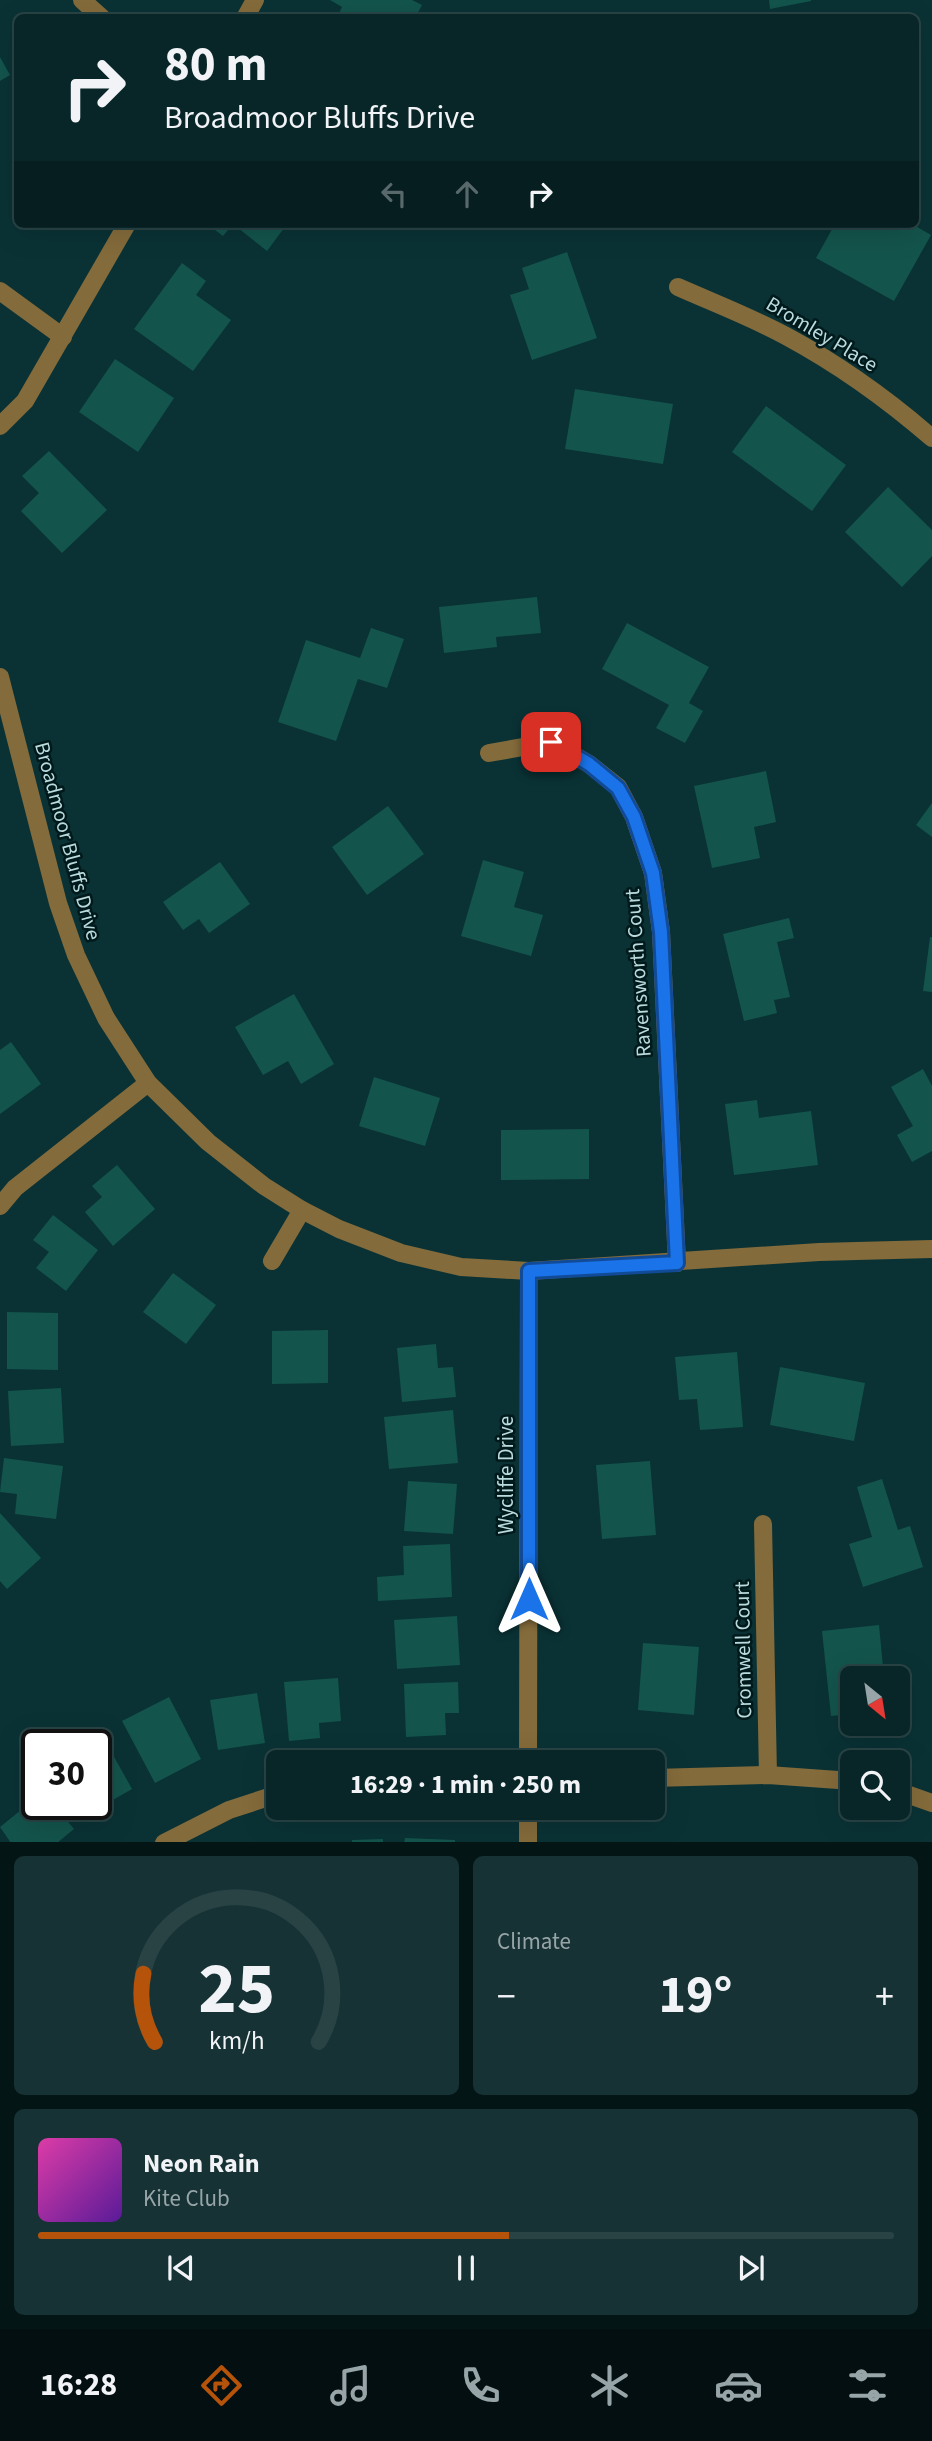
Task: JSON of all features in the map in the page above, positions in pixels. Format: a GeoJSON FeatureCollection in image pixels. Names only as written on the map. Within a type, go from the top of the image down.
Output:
{"type":"FeatureCollection","features":[{"type":"Feature","properties":{"kind":"street"},"geometry":{"type":"LineString","coordinates":[[82,0],[98,14]]}},
{"type":"Feature","properties":{"kind":"street"},"geometry":{"type":"LineString","coordinates":[[0,426],[25,401],[125,228]]}},
{"type":"Feature","properties":{"kind":"street","name":"Bromley Place"},"geometry":{"type":"LineString","coordinates":[[678,287],[749,317],[798,343],[901,411],[932,438]]}},
{"type":"Feature","properties":{"kind":"street"},"geometry":{"type":"LineString","coordinates":[[0,291],[63,337]]}},
{"type":"Feature","properties":{"kind":"street","name":"Broadmoor Bluffs Drive"},"geometry":{"type":"LineString","coordinates":[[0,677],[58,903],[76,955],[106,1018],[148,1083],[208,1142],[264,1186],[302,1210],[339,1229],[401,1253],[461,1267],[529,1271],[847,1251],[932,1249]]}},
{"type":"Feature","properties":{"kind":"street","name":"Ravensworth Court"},"geometry":{"type":"LineString","coordinates":[[489,754],[551,742],[589,764],[618,788],[634,817],[653,873],[661,932],[677,1263]]}},
{"type":"Feature","properties":{"kind":"street"},"geometry":{"type":"LineString","coordinates":[[0,1206],[15,1188],[148,1083]]}},
{"type":"Feature","properties":{"kind":"street"},"geometry":{"type":"LineString","coordinates":[[272,1261],[302,1210]]}},
{"type":"Feature","properties":{"kind":"street","name":"Wycliffe Drive"},"geometry":{"type":"LineString","coordinates":[[528,1750],[529,1271]]}},
{"type":"Feature","properties":{"kind":"street","name":"Cromwell Court"},"geometry":{"type":"LineString","coordinates":[[763,1524],[768,1775]]}},
{"type":"Feature","properties":{"kind":"street"},"geometry":{"type":"LineString","coordinates":[[665,1778],[768,1775],[840,1781]]}},
{"type":"Feature","properties":{"kind":"street"},"geometry":{"type":"LineString","coordinates":[[910,1795],[932,1803]]}},
{"type":"Feature","properties":{"kind":"street"},"geometry":{"type":"LineString","coordinates":[[166,1842],[229,1810],[266,1798]]}},
{"type":"Feature","properties":{"kind":"street"},"geometry":{"type":"LineString","coordinates":[[528,1820],[528,1842]]}},
{"type":"Feature","properties":{"kind":"building"},"geometry":{"type":"Polygon","coordinates":[[[330,0],[412,0],[422,5],[417,14],[339,14],[342,7],[330,0]]]}},
{"type":"Feature","properties":{"kind":"building"},"geometry":{"type":"Polygon","coordinates":[[[769,0],[811,0],[811,1],[770,9],[769,0]]]}},
{"type":"Feature","properties":{"kind":"building"},"geometry":{"type":"Polygon","coordinates":[[[0,57],[10,75],[0,81],[0,57]]]}},
{"type":"Feature","properties":{"kind":"building"},"geometry":{"type":"Polygon","coordinates":[[[212,228],[230,228],[223,236],[212,228]]]}},
{"type":"Feature","properties":{"kind":"building"},"geometry":{"type":"Polygon","coordinates":[[[238,228],[284,228],[267,251],[238,228]]]}},
{"type":"Feature","properties":{"kind":"building"},"geometry":{"type":"Polygon","coordinates":[[[833,228],[919,228],[931,235],[894,301],[816,258],[833,228]]]}},
{"type":"Feature","properties":{"kind":"building"},"geometry":{"type":"Polygon","coordinates":[[[567,252],[597,338],[532,360],[510,295],[529,289],[522,268],[567,252]]]}},
{"type":"Feature","properties":{"kind":"building"},"geometry":{"type":"Polygon","coordinates":[[[182,263],[206,281],[196,295],[231,320],[193,371],[134,329],[182,263]]]}},
{"type":"Feature","properties":{"kind":"building"},"geometry":{"type":"Polygon","coordinates":[[[115,359],[174,398],[138,452],[79,412],[115,359]]]}},
{"type":"Feature","properties":{"kind":"building"},"geometry":{"type":"Polygon","coordinates":[[[575,389],[673,404],[663,464],[565,449],[575,389]]]}},
{"type":"Feature","properties":{"kind":"building"},"geometry":{"type":"Polygon","coordinates":[[[766,406],[846,465],[812,511],[732,452],[766,406]]]}},
{"type":"Feature","properties":{"kind":"building"},"geometry":{"type":"Polygon","coordinates":[[[49,451],[107,510],[62,553],[21,511],[39,493],[22,476],[49,451]]]}},
{"type":"Feature","properties":{"kind":"building"},"geometry":{"type":"Polygon","coordinates":[[[888,487],[932,530],[932,556],[902,587],[845,532],[888,487]]]}},
{"type":"Feature","properties":{"kind":"building"},"geometry":{"type":"Polygon","coordinates":[[[537,597],[541,633],[496,637],[497,647],[444,653],[439,607],[537,597]]]}},
{"type":"Feature","properties":{"kind":"building"},"geometry":{"type":"Polygon","coordinates":[[[627,623],[709,667],[689,703],[703,711],[685,743],[656,728],[669,705],[602,669],[627,623]]]}},
{"type":"Feature","properties":{"kind":"building"},"geometry":{"type":"Polygon","coordinates":[[[371,628],[404,639],[387,688],[358,679],[336,741],[278,722],[306,640],[360,658],[371,628]]]}},
{"type":"Feature","properties":{"kind":"building"},"geometry":{"type":"Polygon","coordinates":[[[766,771],[776,822],[754,827],[760,858],[712,868],[694,786],[766,771]]]}},
{"type":"Feature","properties":{"kind":"building"},"geometry":{"type":"Polygon","coordinates":[[[932,803],[932,837],[916,825],[932,803]]]}},
{"type":"Feature","properties":{"kind":"building"},"geometry":{"type":"Polygon","coordinates":[[[388,806],[424,854],[367,895],[332,847],[388,806]]]}},
{"type":"Feature","properties":{"kind":"building"},"geometry":{"type":"Polygon","coordinates":[[[483,860],[524,872],[514,907],[543,915],[531,956],[461,936],[483,860]]]}},
{"type":"Feature","properties":{"kind":"building"},"geometry":{"type":"Polygon","coordinates":[[[220,862],[250,904],[209,933],[199,919],[183,930],[163,902],[220,862]]]}},
{"type":"Feature","properties":{"kind":"building"},"geometry":{"type":"Polygon","coordinates":[[[789,918],[794,938],[777,942],[790,997],[774,1000],[777,1013],[744,1021],[723,934],[789,918]]]}},
{"type":"Feature","properties":{"kind":"building"},"geometry":{"type":"Polygon","coordinates":[[[932,937],[932,992],[923,991],[932,937]]]}},
{"type":"Feature","properties":{"kind":"building"},"geometry":{"type":"Polygon","coordinates":[[[294,994],[334,1064],[301,1084],[288,1061],[263,1075],[235,1027],[294,994]]]}},
{"type":"Feature","properties":{"kind":"building"},"geometry":{"type":"Polygon","coordinates":[[[11,1042],[41,1084],[0,1114],[0,1050],[11,1042]]]}},
{"type":"Feature","properties":{"kind":"building"},"geometry":{"type":"Polygon","coordinates":[[[923,1069],[932,1086],[932,1151],[912,1162],[897,1135],[913,1126],[891,1087],[923,1069]]]}},
{"type":"Feature","properties":{"kind":"building"},"geometry":{"type":"Polygon","coordinates":[[[374,1077],[440,1098],[425,1146],[359,1126],[374,1077]]]}},
{"type":"Feature","properties":{"kind":"building"},"geometry":{"type":"Polygon","coordinates":[[[757,1100],[759,1118],[811,1111],[818,1165],[734,1175],[725,1104],[757,1100]]]}},
{"type":"Feature","properties":{"kind":"building"},"geometry":{"type":"Polygon","coordinates":[[[589,1129],[589,1179],[501,1180],[501,1130],[589,1129]]]}},
{"type":"Feature","properties":{"kind":"building"},"geometry":{"type":"Polygon","coordinates":[[[117,1165],[155,1209],[113,1246],[85,1212],[102,1197],[92,1186],[117,1165]]]}},
{"type":"Feature","properties":{"kind":"building"},"geometry":{"type":"Polygon","coordinates":[[[53,1215],[98,1250],[66,1291],[36,1268],[49,1252],[33,1240],[53,1215]]]}},
{"type":"Feature","properties":{"kind":"building"},"geometry":{"type":"Polygon","coordinates":[[[173,1273],[216,1305],[186,1344],[143,1312],[173,1273]]]}},
{"type":"Feature","properties":{"kind":"building"},"geometry":{"type":"Polygon","coordinates":[[[7,1312],[58,1313],[58,1370],[7,1369],[7,1312]]]}},
{"type":"Feature","properties":{"kind":"building"},"geometry":{"type":"Polygon","coordinates":[[[328,1330],[328,1383],[272,1384],[272,1331],[328,1330]]]}},
{"type":"Feature","properties":{"kind":"building"},"geometry":{"type":"Polygon","coordinates":[[[436,1344],[438,1368],[453,1367],[456,1397],[402,1402],[397,1348],[436,1344]]]}},
{"type":"Feature","properties":{"kind":"building"},"geometry":{"type":"Polygon","coordinates":[[[737,1352],[743,1427],[700,1430],[697,1399],[679,1400],[675,1357],[737,1352]]]}},
{"type":"Feature","properties":{"kind":"building"},"geometry":{"type":"Polygon","coordinates":[[[780,1367],[865,1383],[854,1441],[770,1425],[780,1367]]]}},
{"type":"Feature","properties":{"kind":"building"},"geometry":{"type":"Polygon","coordinates":[[[61,1388],[64,1443],[11,1446],[8,1391],[61,1388]]]}},
{"type":"Feature","properties":{"kind":"building"},"geometry":{"type":"Polygon","coordinates":[[[453,1410],[458,1463],[389,1469],[384,1417],[453,1410]]]}},
{"type":"Feature","properties":{"kind":"building"},"geometry":{"type":"Polygon","coordinates":[[[4,1458],[63,1466],[56,1519],[15,1514],[17,1494],[0,1492],[4,1458]]]}},
{"type":"Feature","properties":{"kind":"building"},"geometry":{"type":"Polygon","coordinates":[[[650,1461],[656,1535],[602,1539],[596,1465],[650,1461]]]}},
{"type":"Feature","properties":{"kind":"building"},"geometry":{"type":"Polygon","coordinates":[[[882,1479],[898,1530],[910,1526],[923,1567],[863,1587],[849,1544],[872,1537],[857,1487],[882,1479]]]}},
{"type":"Feature","properties":{"kind":"building"},"geometry":{"type":"Polygon","coordinates":[[[408,1481],[457,1484],[453,1534],[404,1531],[408,1481]]]}},
{"type":"Feature","properties":{"kind":"building"},"geometry":{"type":"Polygon","coordinates":[[[0,1513],[41,1558],[7,1589],[0,1581],[0,1513]]]}},
{"type":"Feature","properties":{"kind":"building"},"geometry":{"type":"Polygon","coordinates":[[[450,1544],[452,1597],[378,1601],[377,1577],[404,1575],[403,1546],[450,1544]]]}},
{"type":"Feature","properties":{"kind":"building"},"geometry":{"type":"Polygon","coordinates":[[[457,1616],[460,1665],[397,1669],[394,1620],[457,1616]]]}},
{"type":"Feature","properties":{"kind":"building"},"geometry":{"type":"Polygon","coordinates":[[[879,1625],[883,1666],[840,1666],[840,1715],[831,1716],[822,1631],[879,1625]]]}},
{"type":"Feature","properties":{"kind":"building"},"geometry":{"type":"Polygon","coordinates":[[[643,1643],[699,1647],[694,1715],[638,1710],[643,1643]]]}},
{"type":"Feature","properties":{"kind":"building"},"geometry":{"type":"Polygon","coordinates":[[[338,1678],[341,1721],[319,1723],[320,1738],[289,1741],[284,1682],[338,1678]]]}},
{"type":"Feature","properties":{"kind":"building"},"geometry":{"type":"Polygon","coordinates":[[[458,1682],[459,1713],[445,1713],[446,1735],[406,1737],[404,1684],[458,1682]]]}},
{"type":"Feature","properties":{"kind":"building"},"geometry":{"type":"Polygon","coordinates":[[[257,1693],[265,1743],[218,1750],[210,1700],[257,1693]]]}},
{"type":"Feature","properties":{"kind":"building"},"geometry":{"type":"Polygon","coordinates":[[[169,1697],[201,1759],[155,1783],[122,1721],[169,1697]]]}},
{"type":"Feature","properties":{"kind":"building"},"geometry":{"type":"Polygon","coordinates":[[[112,1753],[132,1789],[112,1800],[112,1753]]]}},
{"type":"Feature","properties":{"kind":"building"},"geometry":{"type":"Polygon","coordinates":[[[21,1810],[21,1820],[66,1820],[74,1829],[58,1842],[10,1842],[0,1827],[21,1810]]]}},
{"type":"Feature","properties":{"kind":"building"},"geometry":{"type":"Polygon","coordinates":[[[405,1838],[455,1840],[455,1842],[404,1842],[405,1838]]]}},
{"type":"Feature","properties":{"kind":"building"},"geometry":{"type":"Polygon","coordinates":[[[383,1839],[383,1842],[352,1842],[383,1839]]]}},
{"type":"Feature","properties":{"kind":"route"},"geometry":{"type":"LineString","coordinates":[[529,1599],[529,1271],[677,1263],[661,932],[653,873],[634,817],[618,788],[589,764],[551,742]]}}]}
